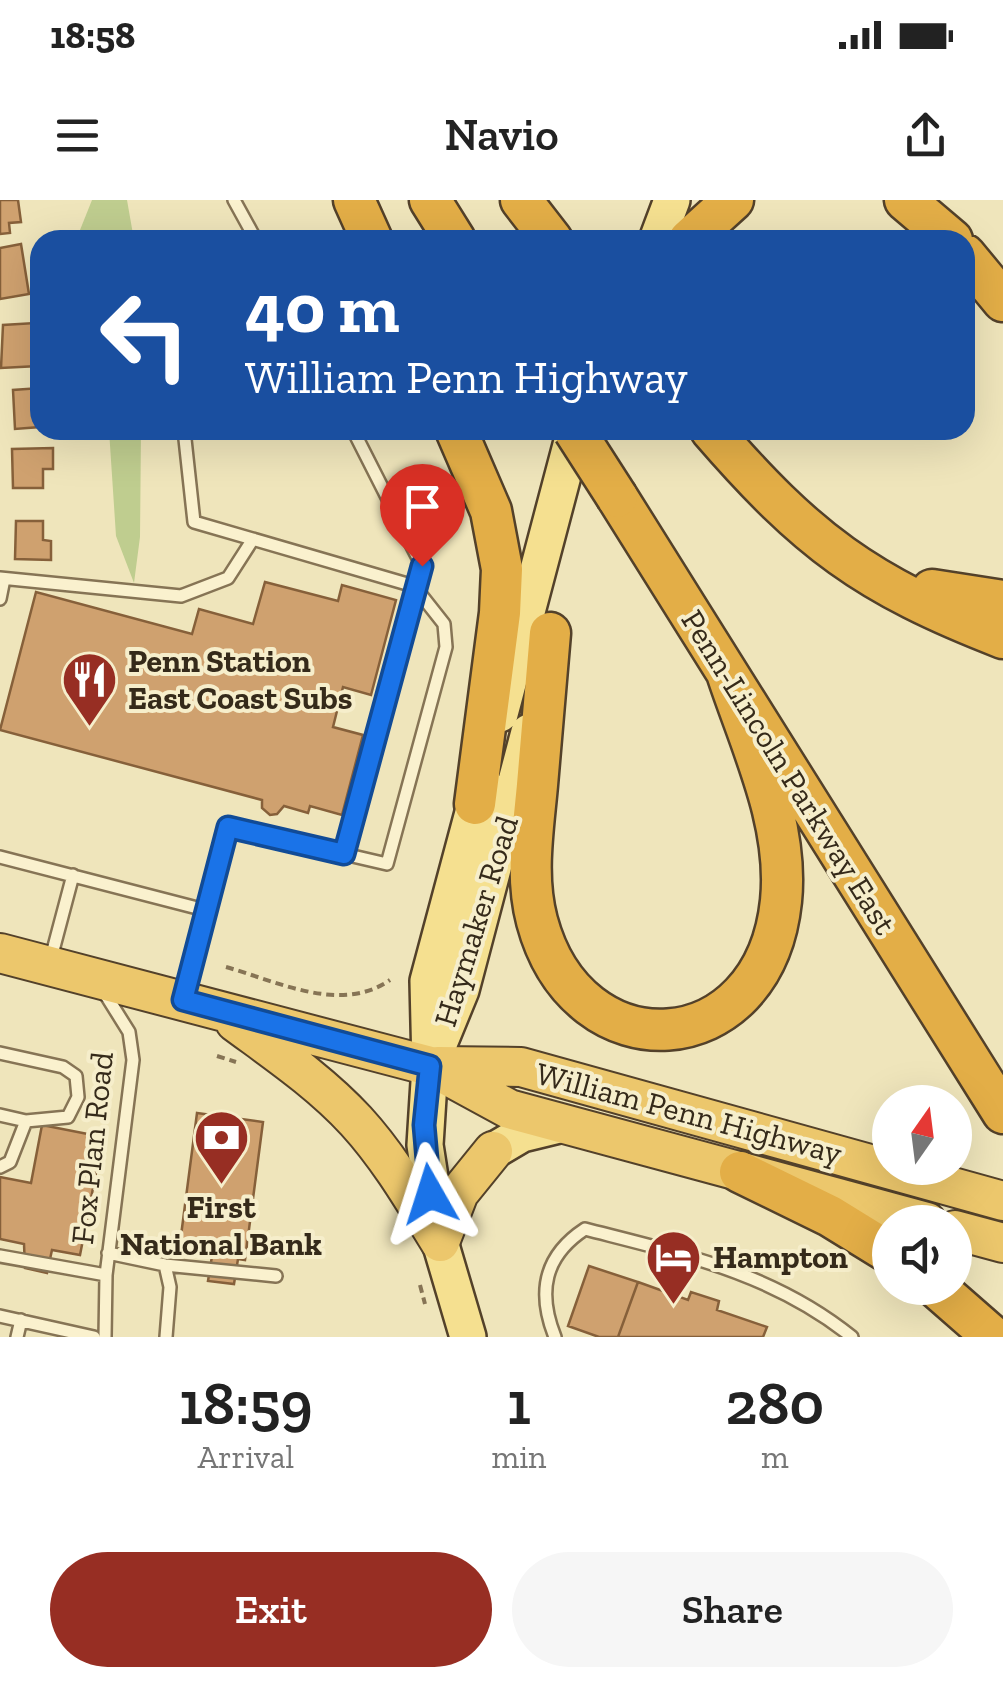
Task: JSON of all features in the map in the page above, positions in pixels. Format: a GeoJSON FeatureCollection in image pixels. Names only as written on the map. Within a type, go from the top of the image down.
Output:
{"type":"FeatureCollection","features":[{"type":"Feature","properties":{"kind":"highway"},"geometry":{"type":"LineString","coordinates":[[354,200],[368,230]]}},
{"type":"Feature","properties":{"kind":"highway"},"geometry":{"type":"LineString","coordinates":[[430,200],[449,230]]}},
{"type":"Feature","properties":{"kind":"highway"},"geometry":{"type":"LineString","coordinates":[[521,200],[544,230]]}},
{"type":"Feature","properties":{"kind":"highway"},"geometry":{"type":"LineString","coordinates":[[700,230],[732,200]]}},
{"type":"Feature","properties":{"kind":"highway"},"geometry":{"type":"LineString","coordinates":[[905,200],[940,230]]}},
{"type":"Feature","properties":{"kind":"highway"},"geometry":{"type":"LineString","coordinates":[[975,267],[1003,301]]}},
{"type":"Feature","properties":{"kind":"highway"},"geometry":{"type":"LineString","coordinates":[[460,440],[491,512],[502,569],[475,804]]}},
{"type":"Feature","properties":{"kind":"highway","name":"Penn-Lincoln Parkway East"},"geometry":{"type":"LineString","coordinates":[[581,440],[1003,1114]]}},
{"type":"Feature","properties":{"kind":"highway"},"geometry":{"type":"LineString","coordinates":[[720,440],[806,531],[860,572],[918,603],[1003,638]]}},
{"type":"Feature","properties":{"kind":"highway"},"geometry":{"type":"LineString","coordinates":[[860,572],[961,597],[1003,601]]}},
{"type":"Feature","properties":{"kind":"highway"},"geometry":{"type":"LineString","coordinates":[[550,633],[530,862],[533,905],[545,944],[564,976],[600,1012],[628,1025],[678,1028],[725,1010],[760,972],[773,939],[782,878],[778,832],[727,673]]}},
{"type":"Feature","properties":{"kind":"highway","name":"William Penn Highway"},"geometry":{"type":"LineString","coordinates":[[0,953],[430,1066],[509,1109],[872,1207]]}},
{"type":"Feature","properties":{"kind":"highway"},"geometry":{"type":"LineString","coordinates":[[200,1005],[312,1079],[356,1121],[390,1164],[440,1242]]}},
{"type":"Feature","properties":{"kind":"highway","name":"William Penn Highway"},"geometry":{"type":"LineString","coordinates":[[430,1066],[520,1067],[1003,1200]]}},
{"type":"Feature","properties":{"kind":"highway"},"geometry":{"type":"LineString","coordinates":[[440,1242],[459,1193],[493,1151]]}},
{"type":"Feature","properties":{"kind":"highway"},"geometry":{"type":"LineString","coordinates":[[740,1172],[830,1216],[872,1242]]}},
{"type":"Feature","properties":{"kind":"highway"},"geometry":{"type":"LineString","coordinates":[[972,1235],[1003,1243]]}},
{"type":"Feature","properties":{"kind":"highway"},"geometry":{"type":"LineString","coordinates":[[956,1305],[993,1337]]}},
{"type":"Feature","properties":{"kind":"main road"},"geometry":{"type":"LineString","coordinates":[[637,230],[648,200]]}},
{"type":"Feature","properties":{"kind":"main road"},"geometry":{"type":"LineString","coordinates":[[662,230],[672,200]]}},
{"type":"Feature","properties":{"kind":"main road","name":"Haymaker Road"},"geometry":{"type":"LineString","coordinates":[[430,1066],[428,981],[572,440]]}},
{"type":"Feature","properties":{"kind":"main road","name":"Haymaker Road"},"geometry":{"type":"LineString","coordinates":[[430,1066],[461,990],[523,759],[597,440]]}},
{"type":"Feature","properties":{"kind":"main road"},"geometry":{"type":"LineString","coordinates":[[430,1066],[425,1145],[440,1242],[468,1337]]}},
{"type":"Feature","properties":{"kind":"main road"},"geometry":{"type":"LineString","coordinates":[[493,1151],[522,1134],[563,1124]]}},
{"type":"Feature","properties":{"kind":"lane"},"geometry":{"type":"LineString","coordinates":[[234,200],[250,230]]}},
{"type":"Feature","properties":{"kind":"lane"},"geometry":{"type":"LineString","coordinates":[[185,440],[194,522],[414,586],[444,624],[446,647],[387,864],[228,827],[205,910],[200,1005]]}},
{"type":"Feature","properties":{"kind":"lane"},"geometry":{"type":"LineString","coordinates":[[344,854],[422,566],[358,440]]}},
{"type":"Feature","properties":{"kind":"lane"},"geometry":{"type":"LineString","coordinates":[[0,599],[2,578],[181,596],[228,578],[253,539]]}},
{"type":"Feature","properties":{"kind":"lane"},"geometry":{"type":"LineString","coordinates":[[0,856],[205,910]]}},
{"type":"Feature","properties":{"kind":"lane"},"geometry":{"type":"LineString","coordinates":[[49,966],[73,876]]}},
{"type":"Feature","properties":{"kind":"lane","name":"Fox Plan Road"},"geometry":{"type":"LineString","coordinates":[[93,976],[129,1032],[134,1060],[108,1253],[105,1337]]}},
{"type":"Feature","properties":{"kind":"lane"},"geometry":{"type":"LineString","coordinates":[[0,1053],[63,1066],[76,1076],[78,1097],[68,1117],[26,1121],[0,1115]]}},
{"type":"Feature","properties":{"kind":"lane"},"geometry":{"type":"LineString","coordinates":[[0,1167],[10,1162],[26,1121]]}},
{"type":"Feature","properties":{"kind":"lane"},"geometry":{"type":"LineString","coordinates":[[555,1337],[545,1312],[548,1270],[564,1243],[585,1229],[757,1278],[816,1308],[852,1337]]}},
{"type":"Feature","properties":{"kind":"lane"},"geometry":{"type":"LineString","coordinates":[[108,1253],[165,1265],[276,1276]]}},
{"type":"Feature","properties":{"kind":"lane"},"geometry":{"type":"LineString","coordinates":[[0,1256],[106,1275]]}},
{"type":"Feature","properties":{"kind":"lane"},"geometry":{"type":"LineString","coordinates":[[165,1265],[170,1288],[166,1337]]}},
{"type":"Feature","properties":{"kind":"lane"},"geometry":{"type":"LineString","coordinates":[[0,1316],[94,1337]]}},
{"type":"Feature","properties":{"kind":"lane"},"geometry":{"type":"LineString","coordinates":[[17,1337],[21,1320]]}},
{"type":"Feature","properties":{"kind":"path"},"geometry":{"type":"LineString","coordinates":[[226,967],[341,997],[369,993],[390,980]]}},
{"type":"Feature","properties":{"kind":"green space"},"geometry":{"type":"Polygon","coordinates":[[[92,200],[127,200],[132,230],[80,230],[92,200]]]}},
{"type":"Feature","properties":{"kind":"green space"},"geometry":{"type":"Polygon","coordinates":[[[110,440],[141,440],[140,537],[134,583],[116,536],[110,440]]]}},
{"type":"Feature","properties":{"kind":"building"},"geometry":{"type":"Polygon","coordinates":[[[0,200],[18,200],[21,222],[9,223],[10,233],[0,234],[0,200]]]}},
{"type":"Feature","properties":{"kind":"building"},"geometry":{"type":"Polygon","coordinates":[[[21,244],[29,294],[0,299],[0,248],[21,244]]]}},
{"type":"Feature","properties":{"kind":"building"},"geometry":{"type":"Polygon","coordinates":[[[30,323],[30,366],[1,368],[3,325],[30,323]]]}},
{"type":"Feature","properties":{"kind":"building"},"geometry":{"type":"Polygon","coordinates":[[[30,389],[30,428],[15,429],[13,390],[30,389]]]}},
{"type":"Feature","properties":{"kind":"building"},"geometry":{"type":"Polygon","coordinates":[[[53,448],[53,469],[43,469],[43,488],[13,488],[12,449],[53,448]]]}},
{"type":"Feature","properties":{"kind":"building"},"geometry":{"type":"Polygon","coordinates":[[[16,521],[43,521],[43,540],[51,541],[51,560],[15,559],[16,521]]]}},
{"type":"Feature","properties":{"kind":"building"},"geometry":{"type":"Polygon","coordinates":[[[265,582],[338,601],[342,585],[396,600],[371,695],[343,687],[333,727],[363,735],[342,815],[310,806],[308,813],[284,806],[270,815],[262,808],[262,800],[0,730],[36,592],[192,634],[199,609],[253,624],[265,582]]]}},
{"type":"Feature","properties":{"kind":"building","name":"First National Bank"},"geometry":{"type":"Polygon","coordinates":[[[197,1113],[263,1122],[245,1260],[238,1259],[234,1284],[208,1281],[212,1256],[179,1251],[197,1113]]]}},
{"type":"Feature","properties":{"kind":"building"},"geometry":{"type":"Polygon","coordinates":[[[42,1125],[103,1137],[80,1255],[52,1250],[47,1273],[25,1268],[24,1244],[0,1239],[0,1177],[31,1183],[42,1125]]]}},
{"type":"Feature","properties":{"kind":"building"},"geometry":{"type":"Polygon","coordinates":[[[589,1266],[638,1282],[618,1337],[599,1337],[568,1326],[589,1266]]]}},
{"type":"Feature","properties":{"kind":"building","name":"Hampton"},"geometry":{"type":"Polygon","coordinates":[[[638,1282],[688,1300],[691,1292],[719,1301],[717,1310],[767,1327],[763,1337],[618,1337],[638,1282]]]}},
{"type":"Feature","properties":{"kind":"place","name":"Penn Station East Coast Subs"},"geometry":{"type":"Point","coordinates":[89,728]}},
{"type":"Feature","properties":{"kind":"place","name":"First National Bank"},"geometry":{"type":"Point","coordinates":[221,1187]}},
{"type":"Feature","properties":{"kind":"place","name":"Hampton"},"geometry":{"type":"Point","coordinates":[674,1306]}},
{"type":"Feature","properties":{"kind":"route"},"geometry":{"type":"LineString","coordinates":[[422,566],[344,854],[228,827],[183,1000],[430,1066],[424,1125],[430,1194]]}}]}
